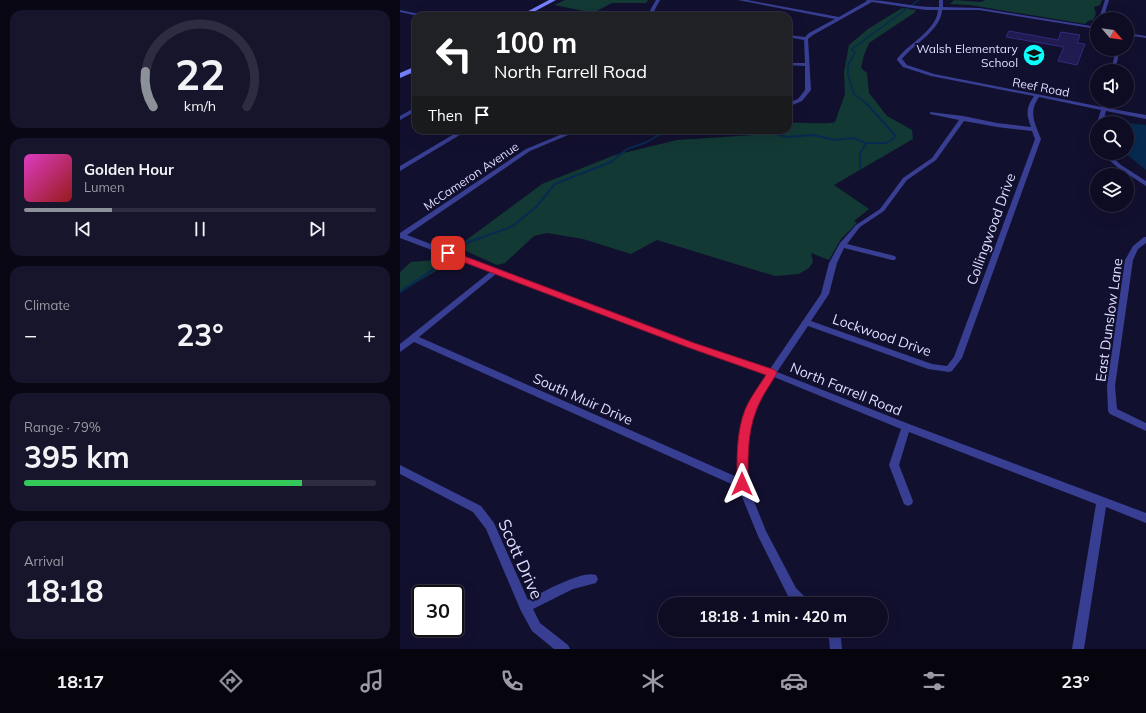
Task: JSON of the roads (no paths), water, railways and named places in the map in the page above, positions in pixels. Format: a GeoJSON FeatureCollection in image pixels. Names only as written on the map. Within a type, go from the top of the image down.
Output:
{"type":"FeatureCollection","features":[{"type":"Feature","properties":{"kind":"main road"},"geometry":{"type":"LineString","coordinates":[[530,12],[553,0]]}},
{"type":"Feature","properties":{"kind":"main road"},"geometry":{"type":"LineString","coordinates":[[400,76],[412,70]]}},
{"type":"Feature","properties":{"kind":"street"},"geometry":{"type":"LineString","coordinates":[[652,12],[658,0]]}},
{"type":"Feature","properties":{"kind":"street"},"geometry":{"type":"LineString","coordinates":[[740,0],[838,18]]}},
{"type":"Feature","properties":{"kind":"street"},"geometry":{"type":"LineString","coordinates":[[792,103],[800,100],[807,92],[806,39],[811,34],[870,0],[914,8],[979,9],[1090,27]]}},
{"type":"Feature","properties":{"kind":"street"},"geometry":{"type":"LineString","coordinates":[[940,9],[941,0]]}},
{"type":"Feature","properties":{"kind":"street"},"geometry":{"type":"LineString","coordinates":[[1104,12],[1108,0]]}},
{"type":"Feature","properties":{"kind":"street","name":"Reef Road"},"geometry":{"type":"LineString","coordinates":[[940,9],[940,17],[935,25],[899,59],[905,66],[932,75],[1146,117]]}},
{"type":"Feature","properties":{"kind":"street"},"geometry":{"type":"LineString","coordinates":[[400,11],[412,14]]}},
{"type":"Feature","properties":{"kind":"street"},"geometry":{"type":"LineString","coordinates":[[1134,35],[1146,37]]}},
{"type":"Feature","properties":{"kind":"street"},"geometry":{"type":"LineString","coordinates":[[792,37],[806,39]]}},
{"type":"Feature","properties":{"kind":"street"},"geometry":{"type":"LineString","coordinates":[[792,64],[807,65]]}},
{"type":"Feature","properties":{"kind":"street","name":"Collingwood Drive"},"geometry":{"type":"LineString","coordinates":[[949,369],[958,358],[1038,139],[1030,118],[1031,105],[1037,96]]}},
{"type":"Feature","properties":{"kind":"street"},"geometry":{"type":"LineString","coordinates":[[1102,116],[1104,109]]}},
{"type":"Feature","properties":{"kind":"street"},"geometry":{"type":"LineString","coordinates":[[400,118],[412,111]]}},
{"type":"Feature","properties":{"kind":"street"},"geometry":{"type":"LineString","coordinates":[[932,113],[997,125],[1033,128]]}},
{"type":"Feature","properties":{"kind":"street"},"geometry":{"type":"LineString","coordinates":[[797,597],[792,592],[762,533],[742,484],[742,450],[747,421],[754,404],[772,373],[825,294],[833,263],[842,245],[858,226],[882,210],[905,179],[934,159],[963,118]]}},
{"type":"Feature","properties":{"kind":"street"},"geometry":{"type":"LineString","coordinates":[[400,169],[458,134]]}},
{"type":"Feature","properties":{"kind":"street","name":"McCameron Avenue"},"geometry":{"type":"LineString","coordinates":[[401,236],[528,150],[566,134]]}},
{"type":"Feature","properties":{"kind":"street"},"geometry":{"type":"LineString","coordinates":[[1112,160],[1146,184]]}},
{"type":"Feature","properties":{"kind":"street","name":"North Farrell Road"},"geometry":{"type":"LineString","coordinates":[[401,236],[691,345],[772,373],[906,427],[1146,518]]}},
{"type":"Feature","properties":{"kind":"street","name":"East Dunslow Lane"},"geometry":{"type":"LineString","coordinates":[[1146,239],[1135,248],[1128,265],[1111,386],[1113,411],[1146,428]]}},
{"type":"Feature","properties":{"kind":"street"},"geometry":{"type":"LineString","coordinates":[[842,245],[892,258]]}},
{"type":"Feature","properties":{"kind":"street"},"geometry":{"type":"LineString","coordinates":[[400,349],[495,271]]}},
{"type":"Feature","properties":{"kind":"street","name":"Lockwood Drive"},"geometry":{"type":"LineString","coordinates":[[806,322],[931,367],[949,369]]}},
{"type":"Feature","properties":{"kind":"street","name":"South Muir Drive"},"geometry":{"type":"LineString","coordinates":[[413,338],[742,484]]}},
{"type":"Feature","properties":{"kind":"street"},"geometry":{"type":"LineString","coordinates":[[906,427],[894,465],[908,501]]}},
{"type":"Feature","properties":{"kind":"street","name":"Scott Drive"},"geometry":{"type":"LineString","coordinates":[[400,469],[477,509],[490,526],[525,607],[536,627],[564,649]]}},
{"type":"Feature","properties":{"kind":"street"},"geometry":{"type":"LineString","coordinates":[[1078,649],[1102,501]]}},
{"type":"Feature","properties":{"kind":"street"},"geometry":{"type":"LineString","coordinates":[[525,607],[572,584],[592,579]]}},
{"type":"Feature","properties":{"kind":"street"},"geometry":{"type":"LineString","coordinates":[[835,637],[836,649]]}},
{"type":"Feature","properties":{"kind":"water"},"geometry":{"type":"Polygon","coordinates":[[[1134,124],[1146,125],[1146,170],[1134,160],[1134,124]]]}},
{"type":"Feature","properties":{"kind":"waterway"},"geometry":{"type":"LineString","coordinates":[[867,104],[854,94],[848,75],[848,65],[855,53],[852,49],[919,0]]}},
{"type":"Feature","properties":{"kind":"waterway"},"geometry":{"type":"LineString","coordinates":[[866,143],[886,143],[895,136],[867,104]]}},
{"type":"Feature","properties":{"kind":"waterway"},"geometry":{"type":"LineString","coordinates":[[477,239],[513,226],[537,206],[555,184],[611,162],[627,149],[647,142],[660,134]]}},
{"type":"Feature","properties":{"kind":"waterway"},"geometry":{"type":"LineString","coordinates":[[776,134],[786,137],[813,135],[835,140],[853,138],[866,143]]}},
{"type":"Feature","properties":{"kind":"waterway"},"geometry":{"type":"LineString","coordinates":[[860,169],[860,154],[866,143]]}},
{"type":"Feature","properties":{"kind":"waterway"},"geometry":{"type":"LineString","coordinates":[[400,292],[443,263],[466,243],[480,238]]}},
{"type":"Feature","properties":{"kind":"place","name":"Walsh Elementary School"},"geometry":{"type":"Point","coordinates":[1034,55]}}]}
